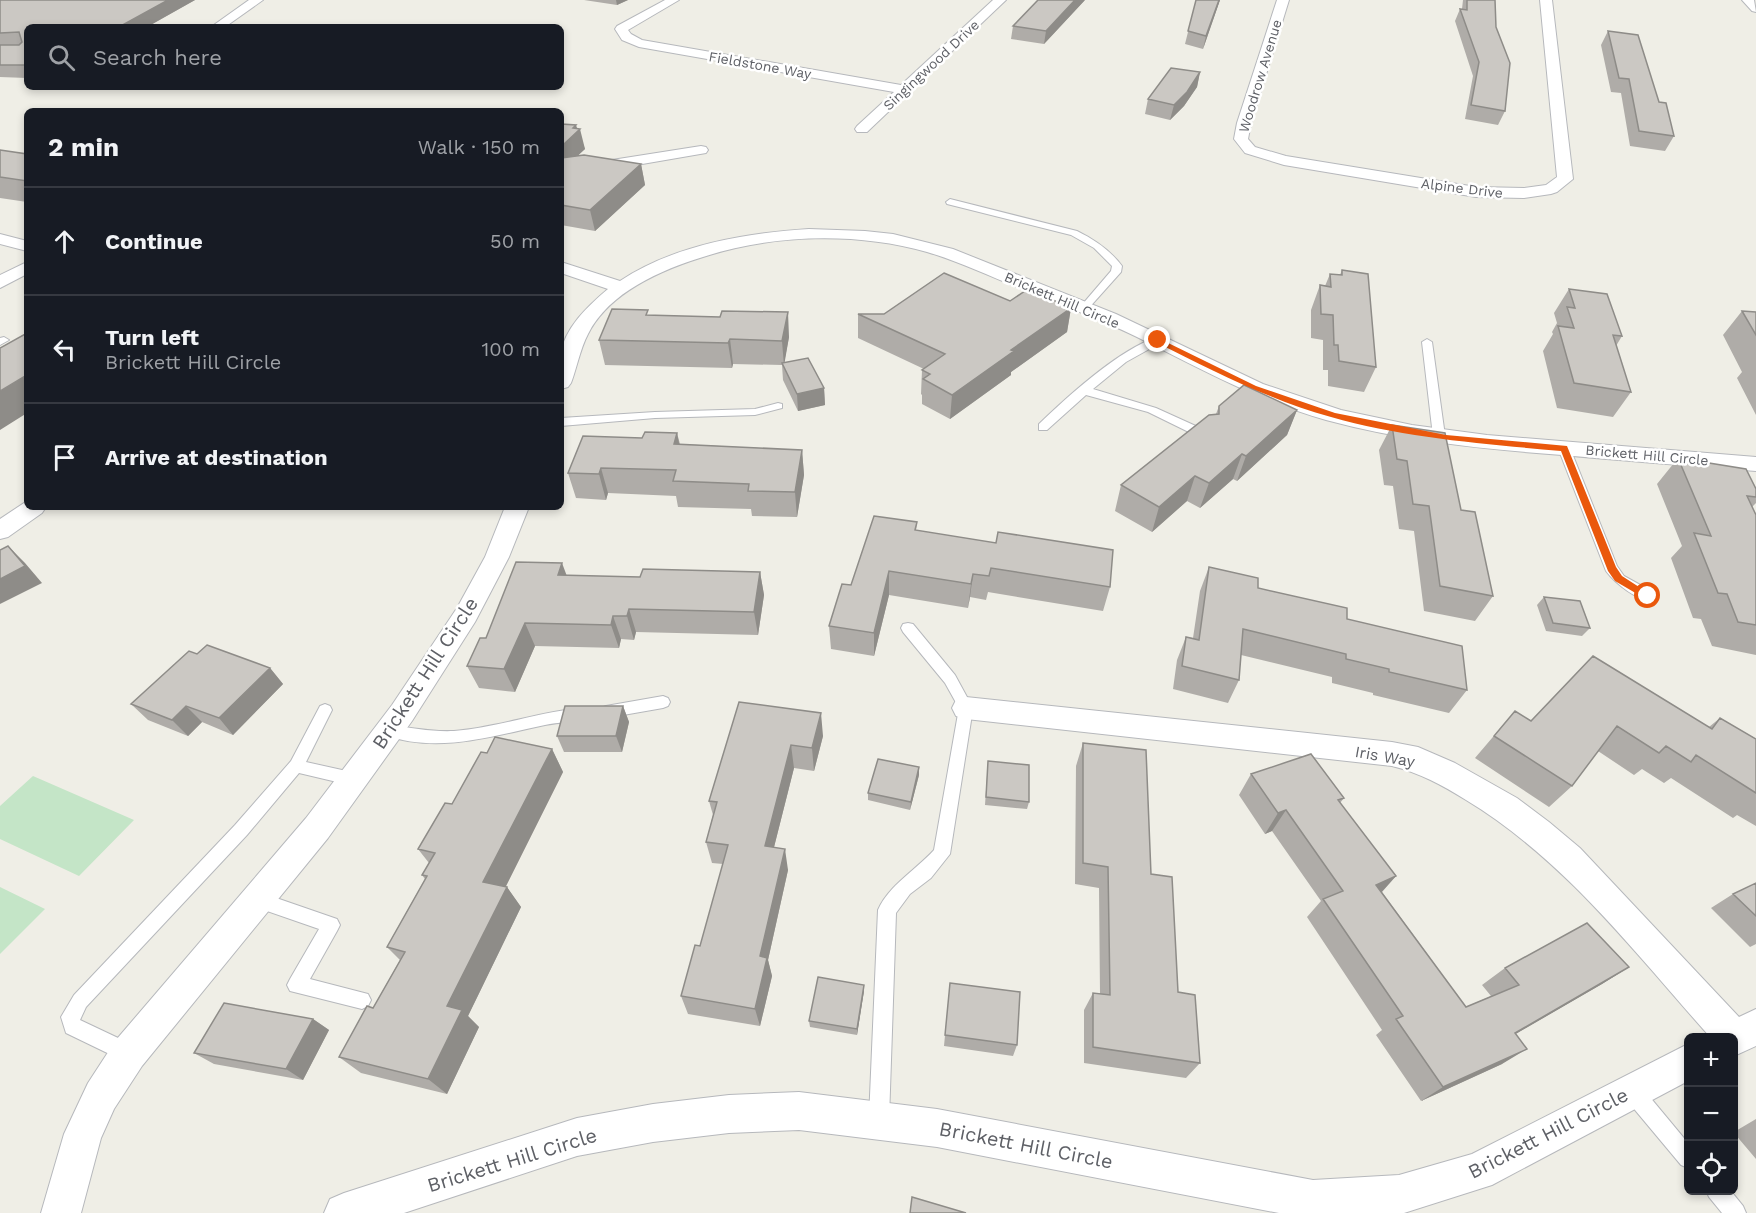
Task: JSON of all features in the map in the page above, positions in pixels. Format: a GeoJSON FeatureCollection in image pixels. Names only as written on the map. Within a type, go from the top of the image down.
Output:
{"type":"FeatureCollection","features":[{"type":"Feature","properties":{"kind":"street"},"geometry":{"type":"LineString","coordinates":[[221,24],[257,0]]}},
{"type":"Feature","properties":{"kind":"street","name":"Fieldstone Way"},"geometry":{"type":"LineString","coordinates":[[673,0],[621,29],[626,37],[639,43],[904,90]]}},
{"type":"Feature","properties":{"kind":"street","name":"Singingwood Drive"},"geometry":{"type":"LineString","coordinates":[[862,129],[1000,0]]}},
{"type":"Feature","properties":{"kind":"street","name":"Woodrow Avenue"},"geometry":{"type":"LineString","coordinates":[[1250,150],[1241,139],[1244,123],[1283,0]]}},
{"type":"Feature","properties":{"kind":"street","name":"Alpine Drive"},"geometry":{"type":"LineString","coordinates":[[1250,150],[1284,160],[1476,192],[1509,194],[1551,189],[1565,179],[1566,171],[1546,0]]}},
{"type":"Feature","properties":{"kind":"street"},"geometry":{"type":"LineString","coordinates":[[1748,0],[1756,9]]}},
{"type":"Feature","properties":{"kind":"street"},"geometry":{"type":"LineString","coordinates":[[564,173],[701,150]]}},
{"type":"Feature","properties":{"kind":"street","name":"Brickett Hill Circle"},"geometry":{"type":"LineString","coordinates":[[564,374],[578,334],[596,309],[644,274],[691,255],[748,240],[778,235],[866,237],[911,243],[949,254],[1158,340],[1253,388],[1333,415],[1439,436],[1756,464]]}},
{"type":"Feature","properties":{"kind":"street"},"geometry":{"type":"LineString","coordinates":[[0,239],[24,245]]}},
{"type":"Feature","properties":{"kind":"street"},"geometry":{"type":"LineString","coordinates":[[564,268],[622,288]]}},
{"type":"Feature","properties":{"kind":"street"},"geometry":{"type":"LineString","coordinates":[[0,283],[24,269]]}},
{"type":"Feature","properties":{"kind":"street"},"geometry":{"type":"LineString","coordinates":[[0,531],[30,510]]}},
{"type":"Feature","properties":{"kind":"street","name":"Brickett Hill Circle"},"geometry":{"type":"LineString","coordinates":[[60,1213],[83,1134],[100,1096],[129,1053],[354,779],[390,731],[466,615],[497,557],[516,510]]}},
{"type":"Feature","properties":{"kind":"street","name":"Iris Way"},"geometry":{"type":"LineString","coordinates":[[966,708],[1392,754],[1418,760],[1463,782],[1506,808],[1561,851],[1741,1034]]}},
{"type":"Feature","properties":{"kind":"street","name":"Brickett Hill Circle"},"geometry":{"type":"LineString","coordinates":[[344,1213],[577,1137],[654,1123],[729,1114],[799,1112],[879,1119],[937,1128],[1313,1200],[1399,1195],[1478,1171],[1684,1065]]}},
{"type":"Feature","properties":{"kind":"lane"},"geometry":{"type":"LineString","coordinates":[[950,202],[1074,233],[1091,241],[1117,266],[1116,272],[1084,308]]}},
{"type":"Feature","properties":{"kind":"lane"},"geometry":{"type":"LineString","coordinates":[[1043,427],[1122,360],[1158,340]]}},
{"type":"Feature","properties":{"kind":"lane"},"geometry":{"type":"LineString","coordinates":[[1427,342],[1439,436]]}},
{"type":"Feature","properties":{"kind":"lane"},"geometry":{"type":"LineString","coordinates":[[1086,391],[1152,410],[1205,435]]}},
{"type":"Feature","properties":{"kind":"lane"},"geometry":{"type":"LineString","coordinates":[[564,422],[655,415],[755,412],[778,406]]}},
{"type":"Feature","properties":{"kind":"lane"},"geometry":{"type":"LineString","coordinates":[[1564,448],[1611,568],[1619,579],[1648,596]]}},
{"type":"Feature","properties":{"kind":"lane"},"geometry":{"type":"LineString","coordinates":[[879,1119],[887,910],[904,888],[925,872],[942,854],[966,708],[950,679],[908,628]]}},
{"type":"Feature","properties":{"kind":"lane"},"geometry":{"type":"LineString","coordinates":[[390,731],[424,736],[454,737],[493,731],[562,715],[600,713],[663,702]]}},
{"type":"Feature","properties":{"kind":"lane"},"geometry":{"type":"LineString","coordinates":[[129,1053],[73,1026],[70,1017],[80,1001],[241,830],[296,766],[325,710]]}},
{"type":"Feature","properties":{"kind":"lane"},"geometry":{"type":"LineString","coordinates":[[296,766],[354,779]]}},
{"type":"Feature","properties":{"kind":"lane"},"geometry":{"type":"LineString","coordinates":[[256,899],[331,925],[296,985],[362,1000]]}},
{"type":"Feature","properties":{"kind":"lane"},"geometry":{"type":"LineString","coordinates":[[1632,1091],[1684,1152]]}},
{"type":"Feature","properties":{"kind":"lane"},"geometry":{"type":"LineString","coordinates":[[1720,1195],[1736,1213]]}},
{"type":"Feature","properties":{"kind":"green space"},"geometry":{"type":"Polygon","coordinates":[[[33,776],[134,820],[79,876],[0,839],[0,806],[33,776]]]}},
{"type":"Feature","properties":{"kind":"green space"},"geometry":{"type":"Polygon","coordinates":[[[0,887],[45,909],[0,954],[0,887]]]}},
{"type":"Feature","properties":{"kind":"building"},"geometry":{"type":"Polygon","coordinates":[[[0,0],[168,0],[124,24],[24,24],[24,65],[0,65],[0,45],[19,45],[22,42],[19,32],[0,33],[0,0]]]}},
{"type":"Feature","properties":{"kind":"building"},"geometry":{"type":"Polygon","coordinates":[[[1038,0],[1075,0],[1046,31],[1013,26],[1038,0]]]}},
{"type":"Feature","properties":{"kind":"building"},"geometry":{"type":"Polygon","coordinates":[[[1196,0],[1219,0],[1206,36],[1188,31],[1196,0]]]}},
{"type":"Feature","properties":{"kind":"building"},"geometry":{"type":"Polygon","coordinates":[[[1467,0],[1495,0],[1496,27],[1510,63],[1505,111],[1471,105],[1479,62],[1460,9],[1467,10],[1467,0]]]}},
{"type":"Feature","properties":{"kind":"building"},"geometry":{"type":"Polygon","coordinates":[[[1608,31],[1638,35],[1659,102],[1666,103],[1674,136],[1639,131],[1629,79],[1619,78],[1608,31]]]}},
{"type":"Feature","properties":{"kind":"building"},"geometry":{"type":"Polygon","coordinates":[[[1171,68],[1200,72],[1187,92],[1174,105],[1148,99],[1171,68]]]}},
{"type":"Feature","properties":{"kind":"building"},"geometry":{"type":"Polygon","coordinates":[[[564,124],[576,125],[573,128],[580,129],[564,144],[564,124]]]}},
{"type":"Feature","properties":{"kind":"building"},"geometry":{"type":"Polygon","coordinates":[[[0,150],[24,154],[24,181],[0,177],[0,150]]]}},
{"type":"Feature","properties":{"kind":"building"},"geometry":{"type":"Polygon","coordinates":[[[584,155],[641,164],[590,210],[564,206],[564,158],[584,155]]]}},
{"type":"Feature","properties":{"kind":"building"},"geometry":{"type":"Polygon","coordinates":[[[1342,270],[1368,274],[1376,367],[1339,361],[1338,345],[1334,345],[1333,315],[1321,314],[1320,285],[1331,287],[1330,274],[1342,275],[1342,270]]]}},
{"type":"Feature","properties":{"kind":"building"},"geometry":{"type":"Polygon","coordinates":[[[944,273],[1010,301],[1028,289],[1071,308],[952,395],[923,379],[930,374],[922,370],[945,354],[858,314],[884,314],[944,273]]]}},
{"type":"Feature","properties":{"kind":"building"},"geometry":{"type":"Polygon","coordinates":[[[1569,289],[1607,294],[1622,336],[1613,335],[1631,392],[1574,383],[1558,326],[1574,328],[1567,307],[1575,308],[1569,289]]]}},
{"type":"Feature","properties":{"kind":"building"},"geometry":{"type":"Polygon","coordinates":[[[612,309],[648,310],[646,315],[720,317],[722,311],[788,312],[782,341],[730,339],[728,343],[599,340],[612,309]]]}},
{"type":"Feature","properties":{"kind":"building"},"geometry":{"type":"Polygon","coordinates":[[[1742,311],[1756,312],[1756,335],[1742,311]]]}},
{"type":"Feature","properties":{"kind":"building"},"geometry":{"type":"Polygon","coordinates":[[[24,335],[24,377],[0,391],[0,348],[24,335]]]}},
{"type":"Feature","properties":{"kind":"building"},"geometry":{"type":"Polygon","coordinates":[[[808,358],[824,388],[797,394],[782,363],[808,358]]]}},
{"type":"Feature","properties":{"kind":"building"},"geometry":{"type":"Polygon","coordinates":[[[1244,385],[1297,410],[1246,456],[1242,454],[1209,483],[1195,476],[1159,507],[1121,485],[1209,415],[1219,414],[1219,406],[1244,385]]]}},
{"type":"Feature","properties":{"kind":"building"},"geometry":{"type":"Polygon","coordinates":[[[1392,425],[1445,433],[1461,510],[1475,512],[1493,596],[1440,586],[1429,506],[1413,504],[1407,461],[1397,459],[1392,425]]]}},
{"type":"Feature","properties":{"kind":"building"},"geometry":{"type":"Polygon","coordinates":[[[645,432],[677,433],[674,444],[802,450],[795,492],[748,491],[749,484],[673,481],[676,470],[601,468],[599,474],[568,473],[583,436],[642,438],[645,432]]]}},
{"type":"Feature","properties":{"kind":"building"},"geometry":{"type":"Polygon","coordinates":[[[1678,458],[1746,469],[1756,489],[1756,497],[1747,496],[1756,515],[1756,625],[1738,622],[1727,594],[1718,593],[1694,533],[1711,536],[1678,458]]]}},
{"type":"Feature","properties":{"kind":"building"},"geometry":{"type":"Polygon","coordinates":[[[874,516],[917,522],[915,530],[996,543],[998,532],[1113,550],[1110,587],[991,568],[989,576],[973,574],[971,584],[889,571],[874,633],[829,626],[842,584],[851,585],[874,516]]]}},
{"type":"Feature","properties":{"kind":"building"},"geometry":{"type":"Polygon","coordinates":[[[8,546],[25,566],[0,579],[0,550],[8,546]]]}},
{"type":"Feature","properties":{"kind":"building"},"geometry":{"type":"Polygon","coordinates":[[[516,562],[562,563],[558,575],[640,577],[643,569],[760,572],[754,612],[629,609],[627,616],[613,616],[611,625],[525,623],[504,669],[467,666],[480,638],[486,638],[516,562]]]}},
{"type":"Feature","properties":{"kind":"building"},"geometry":{"type":"Polygon","coordinates":[[[1209,567],[1258,578],[1258,588],[1347,608],[1347,619],[1462,646],[1467,690],[1389,672],[1389,669],[1346,659],[1346,654],[1243,629],[1239,680],[1182,666],[1186,637],[1199,640],[1209,567]]]}},
{"type":"Feature","properties":{"kind":"building"},"geometry":{"type":"Polygon","coordinates":[[[1544,597],[1580,601],[1590,628],[1553,623],[1544,597]]]}},
{"type":"Feature","properties":{"kind":"building"},"geometry":{"type":"Polygon","coordinates":[[[207,645],[270,668],[219,718],[186,706],[172,720],[131,704],[189,651],[197,654],[207,645]]]}},
{"type":"Feature","properties":{"kind":"building"},"geometry":{"type":"Polygon","coordinates":[[[1593,656],[1712,729],[1720,718],[1756,739],[1756,793],[1696,755],[1691,762],[1666,746],[1659,753],[1617,726],[1572,786],[1494,736],[1515,711],[1531,721],[1593,656]]]}},
{"type":"Feature","properties":{"kind":"building"},"geometry":{"type":"Polygon","coordinates":[[[739,702],[821,713],[812,748],[791,745],[765,846],[785,849],[760,956],[767,958],[755,1009],[681,996],[695,945],[700,946],[728,845],[706,842],[717,802],[709,801],[739,702]]]}},
{"type":"Feature","properties":{"kind":"building"},"geometry":{"type":"Polygon","coordinates":[[[565,706],[623,706],[616,736],[557,736],[565,706]]]}},
{"type":"Feature","properties":{"kind":"building"},"geometry":{"type":"Polygon","coordinates":[[[495,737],[552,749],[483,882],[507,887],[447,1006],[462,1010],[428,1079],[339,1057],[367,1006],[373,1008],[405,952],[387,947],[427,876],[422,875],[435,853],[418,849],[445,803],[452,804],[481,752],[487,753],[495,737]]]}},
{"type":"Feature","properties":{"kind":"building"},"geometry":{"type":"Polygon","coordinates":[[[1083,743],[1146,750],[1151,874],[1172,877],[1178,992],[1195,995],[1200,1063],[1093,1047],[1093,993],[1110,995],[1108,867],[1083,863],[1083,743]]]}},
{"type":"Feature","properties":{"kind":"building"},"geometry":{"type":"Polygon","coordinates":[[[1311,754],[1344,798],[1338,800],[1396,876],[1376,885],[1466,1007],[1519,985],[1505,968],[1587,923],[1629,967],[1515,1033],[1527,1049],[1443,1087],[1396,1019],[1403,1016],[1323,899],[1343,891],[1286,810],[1278,813],[1251,774],[1311,754]]]}},
{"type":"Feature","properties":{"kind":"building"},"geometry":{"type":"Polygon","coordinates":[[[878,759],[919,767],[911,802],[868,793],[878,759]]]}},
{"type":"Feature","properties":{"kind":"building"},"geometry":{"type":"Polygon","coordinates":[[[988,761],[1029,765],[1029,802],[986,797],[988,761]]]}},
{"type":"Feature","properties":{"kind":"building"},"geometry":{"type":"Polygon","coordinates":[[[1756,883],[1756,916],[1733,894],[1756,883]]]}},
{"type":"Feature","properties":{"kind":"building"},"geometry":{"type":"Polygon","coordinates":[[[818,977],[864,985],[857,1029],[809,1021],[818,977]]]}},
{"type":"Feature","properties":{"kind":"building"},"geometry":{"type":"Polygon","coordinates":[[[950,983],[1020,992],[1017,1045],[945,1035],[950,983]]]}},
{"type":"Feature","properties":{"kind":"building"},"geometry":{"type":"Polygon","coordinates":[[[224,1003],[313,1019],[286,1069],[194,1053],[224,1003]]]}},
{"type":"Feature","properties":{"kind":"building"},"geometry":{"type":"Polygon","coordinates":[[[912,1197],[966,1213],[910,1213],[912,1197]]]}},
{"type":"Feature","properties":{"kind":"route"},"geometry":{"type":"LineString","coordinates":[[1158,340],[1253,388],[1333,415],[1446,437],[1564,448],[1611,568],[1619,579],[1648,596]]}}]}
